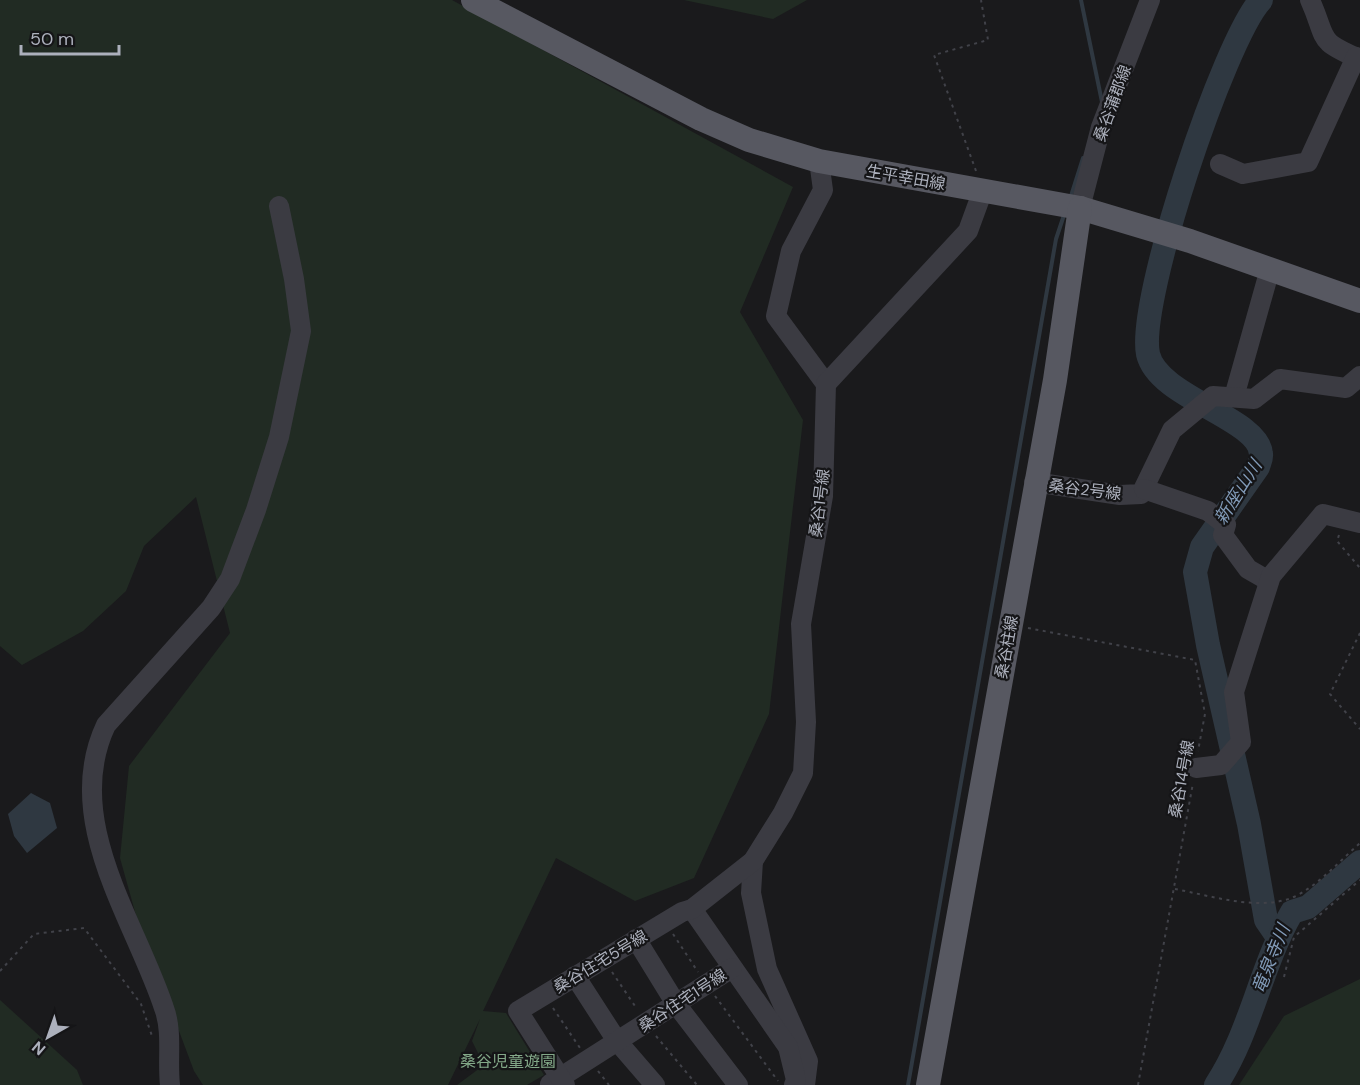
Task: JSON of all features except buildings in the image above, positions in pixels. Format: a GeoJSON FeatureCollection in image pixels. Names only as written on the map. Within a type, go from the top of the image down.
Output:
{"type":"FeatureCollection","features":[{"type":"Feature","properties":{"kind":"main road","name":"生平幸田線"},"geometry":{"type":"LineString","coordinates":[[473,0],[701,119],[749,140],[819,161],[1080,208],[1270,269],[1360,301]]}},
{"type":"Feature","properties":{"kind":"main road","name":"桑谷柱線"},"geometry":{"type":"LineString","coordinates":[[928,1085],[1011,624],[1034,482],[1055,380],[1080,208]]}},
{"type":"Feature","properties":{"kind":"street","name":"桑谷蒲郡線"},"geometry":{"type":"LineString","coordinates":[[1080,208],[1101,127],[1150,0]]}},
{"type":"Feature","properties":{"kind":"street"},"geometry":{"type":"LineString","coordinates":[[1220,164],[1243,174],[1308,162],[1358,58],[1323,39],[1310,0]]}},
{"type":"Feature","properties":{"kind":"street"},"geometry":{"type":"LineString","coordinates":[[819,161],[823,190],[791,251],[776,316],[826,384],[968,231],[983,190]]}},
{"type":"Feature","properties":{"kind":"street"},"geometry":{"type":"LineString","coordinates":[[170,1085],[165,1010],[106,870],[93,797],[94,763],[98,742],[106,725],[212,608],[230,579],[256,510],[279,437],[301,331],[294,279],[279,206]]}},
{"type":"Feature","properties":{"kind":"street"},"geometry":{"type":"LineString","coordinates":[[1234,397],[1270,269]]}},
{"type":"Feature","properties":{"kind":"street","name":"桑谷2号線"},"geometry":{"type":"LineString","coordinates":[[1034,482],[1120,495],[1141,494],[1172,430],[1213,396],[1254,399],[1280,379],[1346,388],[1360,376]]}},
{"type":"Feature","properties":{"kind":"street","name":"桑谷1号線"},"geometry":{"type":"LineString","coordinates":[[753,861],[783,813],[803,773],[806,722],[801,624],[823,496],[826,384]]}},
{"type":"Feature","properties":{"kind":"street"},"geometry":{"type":"LineString","coordinates":[[1144,489],[1208,511],[1226,525],[1223,535],[1248,569],[1269,581]]}},
{"type":"Feature","properties":{"kind":"street"},"geometry":{"type":"LineString","coordinates":[[1196,768],[1221,765],[1241,742],[1234,692],[1269,581],[1323,514],[1351,522]]}},
{"type":"Feature","properties":{"kind":"street"},"geometry":{"type":"LineString","coordinates":[[753,861],[751,893],[767,969],[808,1061],[805,1085]]}},
{"type":"Feature","properties":{"kind":"street","name":"桑谷住宅5号線"},"geometry":{"type":"LineString","coordinates":[[557,1083],[518,1011],[682,912],[692,909],[753,861]]}},
{"type":"Feature","properties":{"kind":"street"},"geometry":{"type":"LineString","coordinates":[[692,909],[732,968]]}},
{"type":"Feature","properties":{"kind":"street"},"geometry":{"type":"LineString","coordinates":[[636,939],[676,1004],[738,1085]]}},
{"type":"Feature","properties":{"kind":"street","name":"桑谷住宅1号線"},"geometry":{"type":"LineString","coordinates":[[557,1083],[588,1060],[732,968],[788,1047],[796,1080],[794,1085]]}},
{"type":"Feature","properties":{"kind":"street"},"geometry":{"type":"LineString","coordinates":[[575,976],[617,1041],[655,1085]]}},
{"type":"Feature","properties":{"kind":"path"},"geometry":{"type":"LineString","coordinates":[[981,0],[987,40],[934,55],[983,190]]}},
{"type":"Feature","properties":{"kind":"path"},"geometry":{"type":"LineString","coordinates":[[1351,522],[1337,541],[1360,568]]}},
{"type":"Feature","properties":{"kind":"path","name":"桑谷14号線"},"geometry":{"type":"LineString","coordinates":[[1011,624],[1195,660],[1205,714],[1138,1085]]}},
{"type":"Feature","properties":{"kind":"path"},"geometry":{"type":"LineString","coordinates":[[1360,633],[1330,694],[1360,729]]}},
{"type":"Feature","properties":{"kind":"path"},"geometry":{"type":"LineString","coordinates":[[1175,889],[1245,902],[1282,901],[1303,892],[1360,843]]}},
{"type":"Feature","properties":{"kind":"path"},"geometry":{"type":"LineString","coordinates":[[1284,977],[1294,937],[1360,880]]}},
{"type":"Feature","properties":{"kind":"path"},"geometry":{"type":"LineString","coordinates":[[665,922],[706,984],[781,1085]]}},
{"type":"Feature","properties":{"kind":"path"},"geometry":{"type":"LineString","coordinates":[[0,971],[34,934],[84,928],[141,1004],[155,1044]]}},
{"type":"Feature","properties":{"kind":"path"},"geometry":{"type":"LineString","coordinates":[[545,995],[588,1060],[609,1085]]}},
{"type":"Feature","properties":{"kind":"green space","name":"桑谷児童遊園"},"geometry":{"type":"Polygon","coordinates":[[[0,0],[452,0],[793,187],[740,312],[803,420],[769,714],[694,878],[635,901],[556,858],[483,1011],[506,1013],[544,1075],[527,1085],[457,1085],[484,1065],[472,1041],[480,1019],[448,1085],[203,1085],[194,1071],[137,919],[120,858],[129,766],[230,633],[196,497],[144,546],[126,591],[83,631],[22,665],[0,646],[0,0]]]}},
{"type":"Feature","properties":{"kind":"green space"},"geometry":{"type":"Polygon","coordinates":[[[684,0],[807,0],[773,19],[684,0]]]}},
{"type":"Feature","properties":{"kind":"green space"},"geometry":{"type":"Polygon","coordinates":[[[1360,979],[1360,1085],[1239,1085],[1284,1016],[1360,979]]]}},
{"type":"Feature","properties":{"kind":"green space"},"geometry":{"type":"Polygon","coordinates":[[[0,1000],[77,1070],[83,1085],[0,1085],[0,1000]]]}},
{"type":"Feature","properties":{"kind":"shaded area"},"geometry":{"type":"Polygon","coordinates":[[[31,793],[50,803],[57,828],[27,853],[14,836],[8,814],[31,793]]]}},
{"type":"Feature","properties":{"kind":"waterway"},"geometry":{"type":"LineString","coordinates":[[1081,0],[1102,102]]}},
{"type":"Feature","properties":{"kind":"waterway","name":"新座山川"},"geometry":{"type":"LineString","coordinates":[[1261,0],[1245,25],[1226,65],[1186,172],[1156,282],[1148,325],[1148,354],[1156,369],[1170,383],[1244,429],[1256,441],[1261,454],[1258,467],[1202,547],[1195,572],[1208,645],[1249,824],[1266,920],[1277,936]]}},
{"type":"Feature","properties":{"kind":"waterway"},"geometry":{"type":"LineString","coordinates":[[1070,199],[1083,158]]}},
{"type":"Feature","properties":{"kind":"waterway"},"geometry":{"type":"LineString","coordinates":[[908,1085],[1056,239],[1064,215]]}},
{"type":"Feature","properties":{"kind":"waterway","name":"竜泉寺川"},"geometry":{"type":"LineString","coordinates":[[1216,1085],[1238,1043],[1281,933],[1292,912],[1308,907],[1360,862]]}}]}
